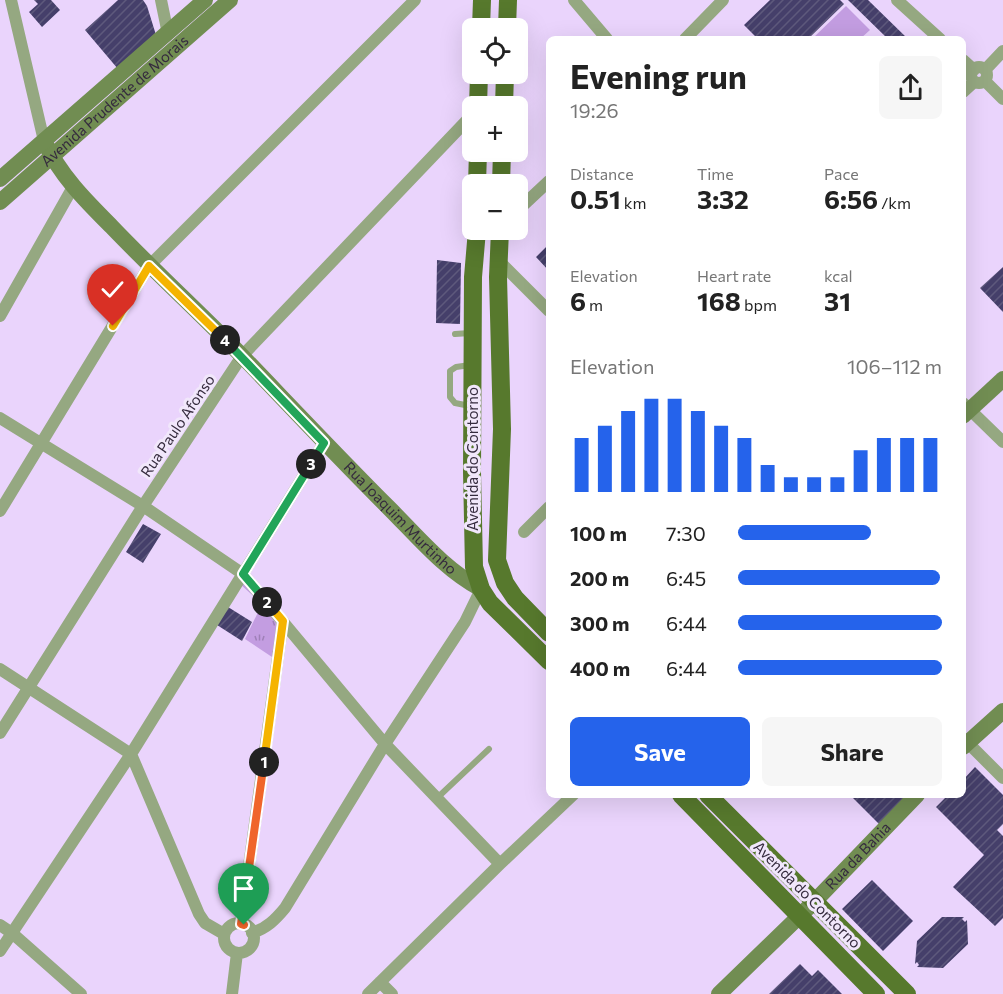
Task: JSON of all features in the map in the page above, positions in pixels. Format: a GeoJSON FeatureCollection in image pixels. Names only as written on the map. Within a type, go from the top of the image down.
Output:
{"type":"FeatureCollection","features":[{"type":"Feature","properties":{"kind":"main road"},"geometry":{"type":"LineString","coordinates":[[481,18],[482,0]]}},
{"type":"Feature","properties":{"kind":"main road"},"geometry":{"type":"LineString","coordinates":[[507,18],[508,0]]}},
{"type":"Feature","properties":{"kind":"main road","name":"Avenida do Contorno"},"geometry":{"type":"LineString","coordinates":[[476,240],[473,277],[474,567],[481,589],[490,603],[546,658]]}},
{"type":"Feature","properties":{"kind":"main road","name":"Avenida do Contorno"},"geometry":{"type":"LineString","coordinates":[[500,240],[502,429],[497,560],[505,583],[515,598],[546,630]]}},
{"type":"Feature","properties":{"kind":"main road"},"geometry":{"type":"LineString","coordinates":[[481,589],[515,598]]}},
{"type":"Feature","properties":{"kind":"main road","name":"Avenida do Contorno"},"geometry":{"type":"LineString","coordinates":[[684,798],[876,994]]}},
{"type":"Feature","properties":{"kind":"main road","name":"Avenida do Contorno"},"geometry":{"type":"LineString","coordinates":[[711,798],[907,994]]}},
{"type":"Feature","properties":{"kind":"street"},"geometry":{"type":"LineString","coordinates":[[11,0],[44,141]]}},
{"type":"Feature","properties":{"kind":"street"},"geometry":{"type":"LineString","coordinates":[[160,0],[168,34]]}},
{"type":"Feature","properties":{"kind":"street","name":"Avenida Prudente de Morais"},"geometry":{"type":"LineString","coordinates":[[0,180],[205,0]]}},
{"type":"Feature","properties":{"kind":"street","name":"Avenida Prudente de Morais"},"geometry":{"type":"LineString","coordinates":[[0,202],[230,0]]}},
{"type":"Feature","properties":{"kind":"street"},"geometry":{"type":"LineString","coordinates":[[0,511],[149,266],[415,0]]}},
{"type":"Feature","properties":{"kind":"street"},"geometry":{"type":"LineString","coordinates":[[574,0],[604,36]]}},
{"type":"Feature","properties":{"kind":"street"},"geometry":{"type":"LineString","coordinates":[[688,36],[723,0]]}},
{"type":"Feature","properties":{"kind":"street"},"geometry":{"type":"LineString","coordinates":[[897,0],[937,36]]}},
{"type":"Feature","properties":{"kind":"street"},"geometry":{"type":"LineString","coordinates":[[966,89],[1003,51]]}},
{"type":"Feature","properties":{"kind":"street"},"geometry":{"type":"LineString","coordinates":[[966,63],[1003,99]]}},
{"type":"Feature","properties":{"kind":"street","name":"Rua Paulo Afonso"},"geometry":{"type":"LineString","coordinates":[[0,733],[142,506],[242,356],[462,125]]}},
{"type":"Feature","properties":{"kind":"street","name":"Rua Joaquim Murtinho"},"geometry":{"type":"LineString","coordinates":[[44,141],[51,157],[74,187],[149,266],[242,356],[440,560],[467,582],[481,589]]}},
{"type":"Feature","properties":{"kind":"street"},"geometry":{"type":"LineString","coordinates":[[528,202],[546,184]]}},
{"type":"Feature","properties":{"kind":"street"},"geometry":{"type":"LineString","coordinates":[[0,316],[74,187]]}},
{"type":"Feature","properties":{"kind":"street"},"geometry":{"type":"LineString","coordinates":[[528,196],[535,196]]}},
{"type":"Feature","properties":{"kind":"street"},"geometry":{"type":"LineString","coordinates":[[499,261],[546,308]]}},
{"type":"Feature","properties":{"kind":"street"},"geometry":{"type":"LineString","coordinates":[[966,408],[1003,379]]}},
{"type":"Feature","properties":{"kind":"street"},"geometry":{"type":"LineString","coordinates":[[966,410],[1003,442]]}},
{"type":"Feature","properties":{"kind":"street"},"geometry":{"type":"LineString","coordinates":[[0,418],[142,506],[243,574],[385,744],[500,864]]}},
{"type":"Feature","properties":{"kind":"street"},"geometry":{"type":"LineString","coordinates":[[0,951],[131,754],[324,443]]}},
{"type":"Feature","properties":{"kind":"street"},"geometry":{"type":"LineString","coordinates":[[524,532],[546,510]]}},
{"type":"Feature","properties":{"kind":"street"},"geometry":{"type":"LineString","coordinates":[[252,933],[275,921],[285,908],[385,744],[465,622],[481,589]]}},
{"type":"Feature","properties":{"kind":"street"},"geometry":{"type":"LineString","coordinates":[[241,924],[283,621]]}},
{"type":"Feature","properties":{"kind":"street"},"geometry":{"type":"LineString","coordinates":[[0,669],[131,754],[199,914],[205,923],[224,934]]}},
{"type":"Feature","properties":{"kind":"street"},"geometry":{"type":"LineString","coordinates":[[966,741],[1003,711]]}},
{"type":"Feature","properties":{"kind":"street"},"geometry":{"type":"LineString","coordinates":[[966,743],[1003,778]]}},
{"type":"Feature","properties":{"kind":"street"},"geometry":{"type":"LineString","coordinates":[[368,994],[570,798]]}},
{"type":"Feature","properties":{"kind":"street","name":"Rua da Bahia"},"geometry":{"type":"LineString","coordinates":[[719,994],[814,902],[914,798]]}},
{"type":"Feature","properties":{"kind":"street"},"geometry":{"type":"LineString","coordinates":[[241,924],[248,927],[252,933],[253,942],[249,949],[237,953],[228,949],[224,934],[232,925],[241,924]]}},
{"type":"Feature","properties":{"kind":"street"},"geometry":{"type":"LineString","coordinates":[[0,925],[81,994]]}},
{"type":"Feature","properties":{"kind":"street"},"geometry":{"type":"LineString","coordinates":[[232,994],[237,953]]}},
{"type":"Feature","properties":{"kind":"street"},"geometry":{"type":"LineString","coordinates":[[380,982],[392,994]]}},
{"type":"Feature","properties":{"kind":"lane"},"geometry":{"type":"LineString","coordinates":[[454,334],[473,333]]}},
{"type":"Feature","properties":{"kind":"lane"},"geometry":{"type":"LineString","coordinates":[[436,799],[489,749]]}},
{"type":"Feature","properties":{"kind":"green space"},"geometry":{"type":"Polygon","coordinates":[[[846,6],[870,30],[863,36],[815,36],[846,6]]]}},
{"type":"Feature","properties":{"kind":"green space"},"geometry":{"type":"Polygon","coordinates":[[[244,575],[282,623],[278,661],[245,639],[262,604],[239,583],[244,575]]]}},
{"type":"Feature","properties":{"kind":"building"},"geometry":{"type":"Polygon","coordinates":[[[34,0],[51,0],[60,10],[42,27],[29,12],[38,4],[34,0]]]}},
{"type":"Feature","properties":{"kind":"building"},"geometry":{"type":"Polygon","coordinates":[[[118,0],[143,0],[156,35],[118,69],[85,30],[118,0]]]}},
{"type":"Feature","properties":{"kind":"building"},"geometry":{"type":"Polygon","coordinates":[[[770,0],[840,0],[844,4],[811,36],[755,36],[744,25],[770,0]]]}},
{"type":"Feature","properties":{"kind":"building"},"geometry":{"type":"Polygon","coordinates":[[[848,0],[868,0],[905,36],[885,36],[848,0]]]}},
{"type":"Feature","properties":{"kind":"building"},"geometry":{"type":"Polygon","coordinates":[[[546,247],[546,268],[536,257],[546,247]]]}},
{"type":"Feature","properties":{"kind":"building"},"geometry":{"type":"Polygon","coordinates":[[[437,260],[461,263],[460,324],[436,323],[437,260]]]}},
{"type":"Feature","properties":{"kind":"building"},"geometry":{"type":"Polygon","coordinates":[[[1003,267],[1003,312],[980,288],[1003,267]]]}},
{"type":"Feature","properties":{"kind":"building"},"geometry":{"type":"Polygon","coordinates":[[[143,524],[161,534],[143,563],[126,552],[143,524]]]}},
{"type":"Feature","properties":{"kind":"building"},"geometry":{"type":"Polygon","coordinates":[[[228,607],[252,622],[242,641],[217,625],[228,607]]]}},
{"type":"Feature","properties":{"kind":"building"},"geometry":{"type":"Polygon","coordinates":[[[975,767],[1003,795],[1003,824],[997,830],[1003,836],[1003,918],[995,926],[953,887],[984,855],[936,807],[945,798],[966,798],[966,777],[975,767]]]}},
{"type":"Feature","properties":{"kind":"building"},"geometry":{"type":"Polygon","coordinates":[[[853,798],[912,798],[882,827],[853,798]]]}},
{"type":"Feature","properties":{"kind":"building"},"geometry":{"type":"Polygon","coordinates":[[[872,880],[913,921],[883,951],[842,909],[872,880]]]}},
{"type":"Feature","properties":{"kind":"building"},"geometry":{"type":"Polygon","coordinates":[[[942,917],[964,917],[962,919],[965,922],[967,920],[968,944],[943,968],[917,967],[919,965],[917,962],[915,964],[917,941],[942,917]]]}},
{"type":"Feature","properties":{"kind":"building"},"geometry":{"type":"Polygon","coordinates":[[[800,964],[812,976],[818,970],[842,994],[769,994],[800,964]]]}},
{"type":"Feature","properties":{"kind":"route"},"geometry":{"type":"LineString","coordinates":[[113,326],[149,266],[242,356],[324,443],[243,574],[283,621],[241,924],[244,925]]}}]}
